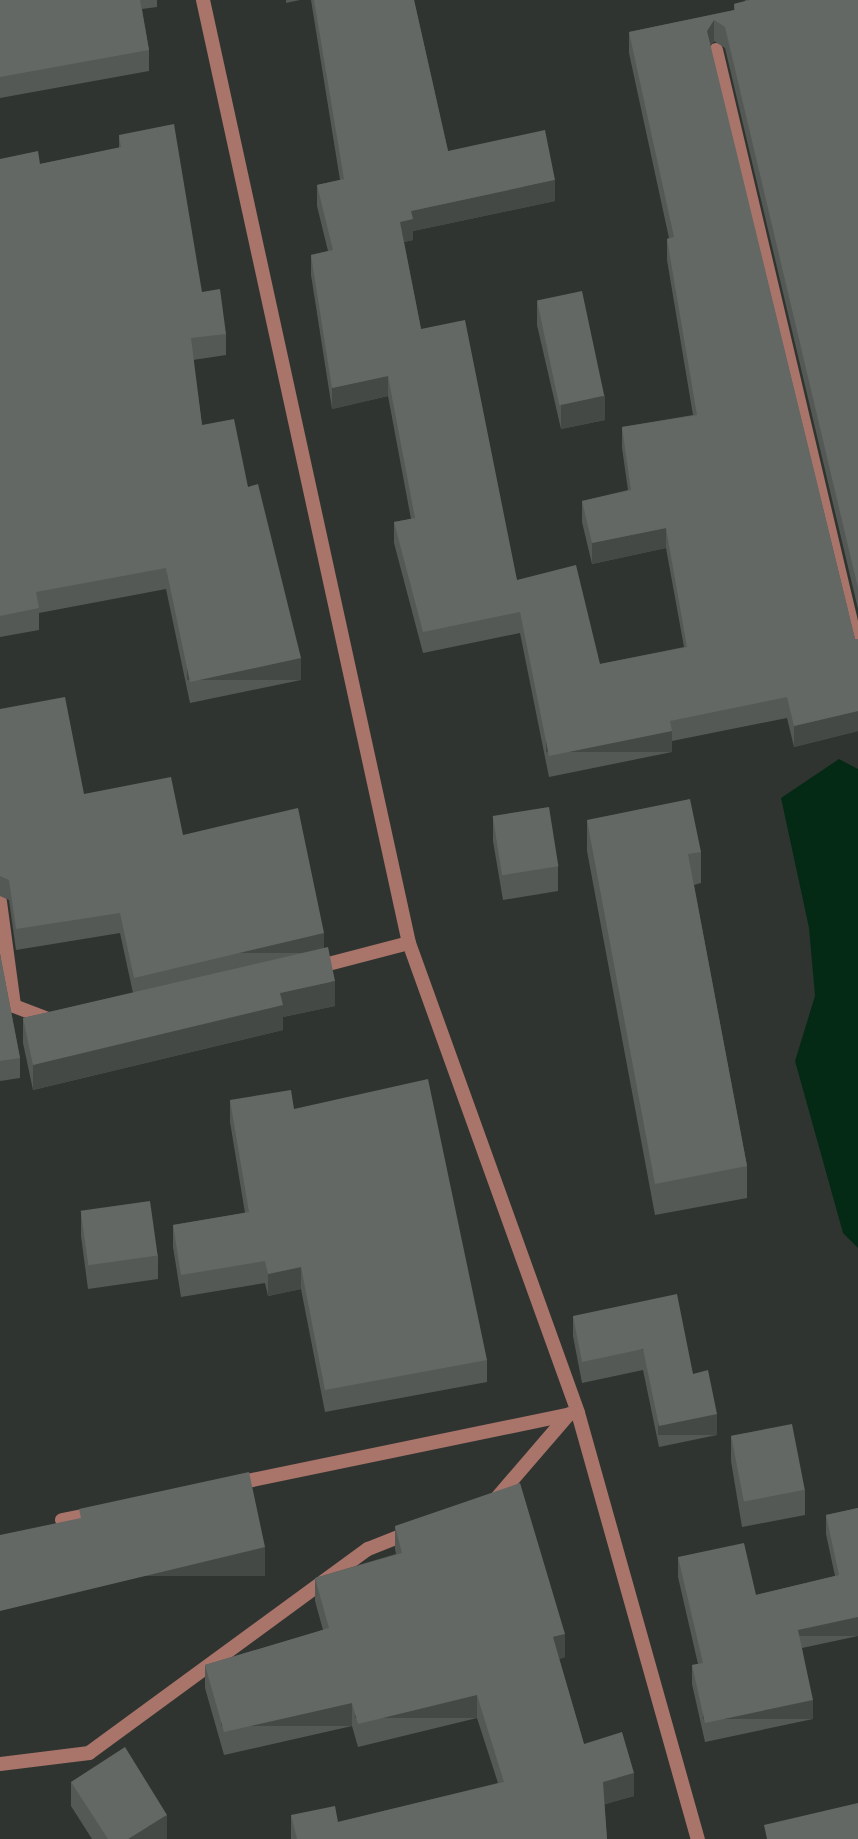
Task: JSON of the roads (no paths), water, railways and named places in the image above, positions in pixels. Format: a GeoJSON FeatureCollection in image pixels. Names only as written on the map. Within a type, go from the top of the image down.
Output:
{"type":"FeatureCollection","features":[{"type":"Feature","properties":{"kind":"street"},"geometry":{"type":"LineString","coordinates":[[203,0],[409,943],[573,1414],[698,1839]]}},
{"type":"Feature","properties":{"kind":"street"},"geometry":{"type":"LineString","coordinates":[[716,50],[858,652]]}},
{"type":"Feature","properties":{"kind":"street"},"geometry":{"type":"LineString","coordinates":[[0,902],[14,1006],[37,1018],[72,1023]]}},
{"type":"Feature","properties":{"kind":"street"},"geometry":{"type":"LineString","coordinates":[[289,974],[409,943]]}},
{"type":"Feature","properties":{"kind":"street"},"geometry":{"type":"LineString","coordinates":[[213,1489],[573,1414]]}},
{"type":"Feature","properties":{"kind":"street"},"geometry":{"type":"LineString","coordinates":[[475,1507],[499,1498],[573,1414]]}},
{"type":"Feature","properties":{"kind":"street"},"geometry":{"type":"LineString","coordinates":[[62,1520],[117,1509]]}},
{"type":"Feature","properties":{"kind":"street"},"geometry":{"type":"LineString","coordinates":[[0,1764],[89,1753],[368,1549],[428,1526]]}}]}
